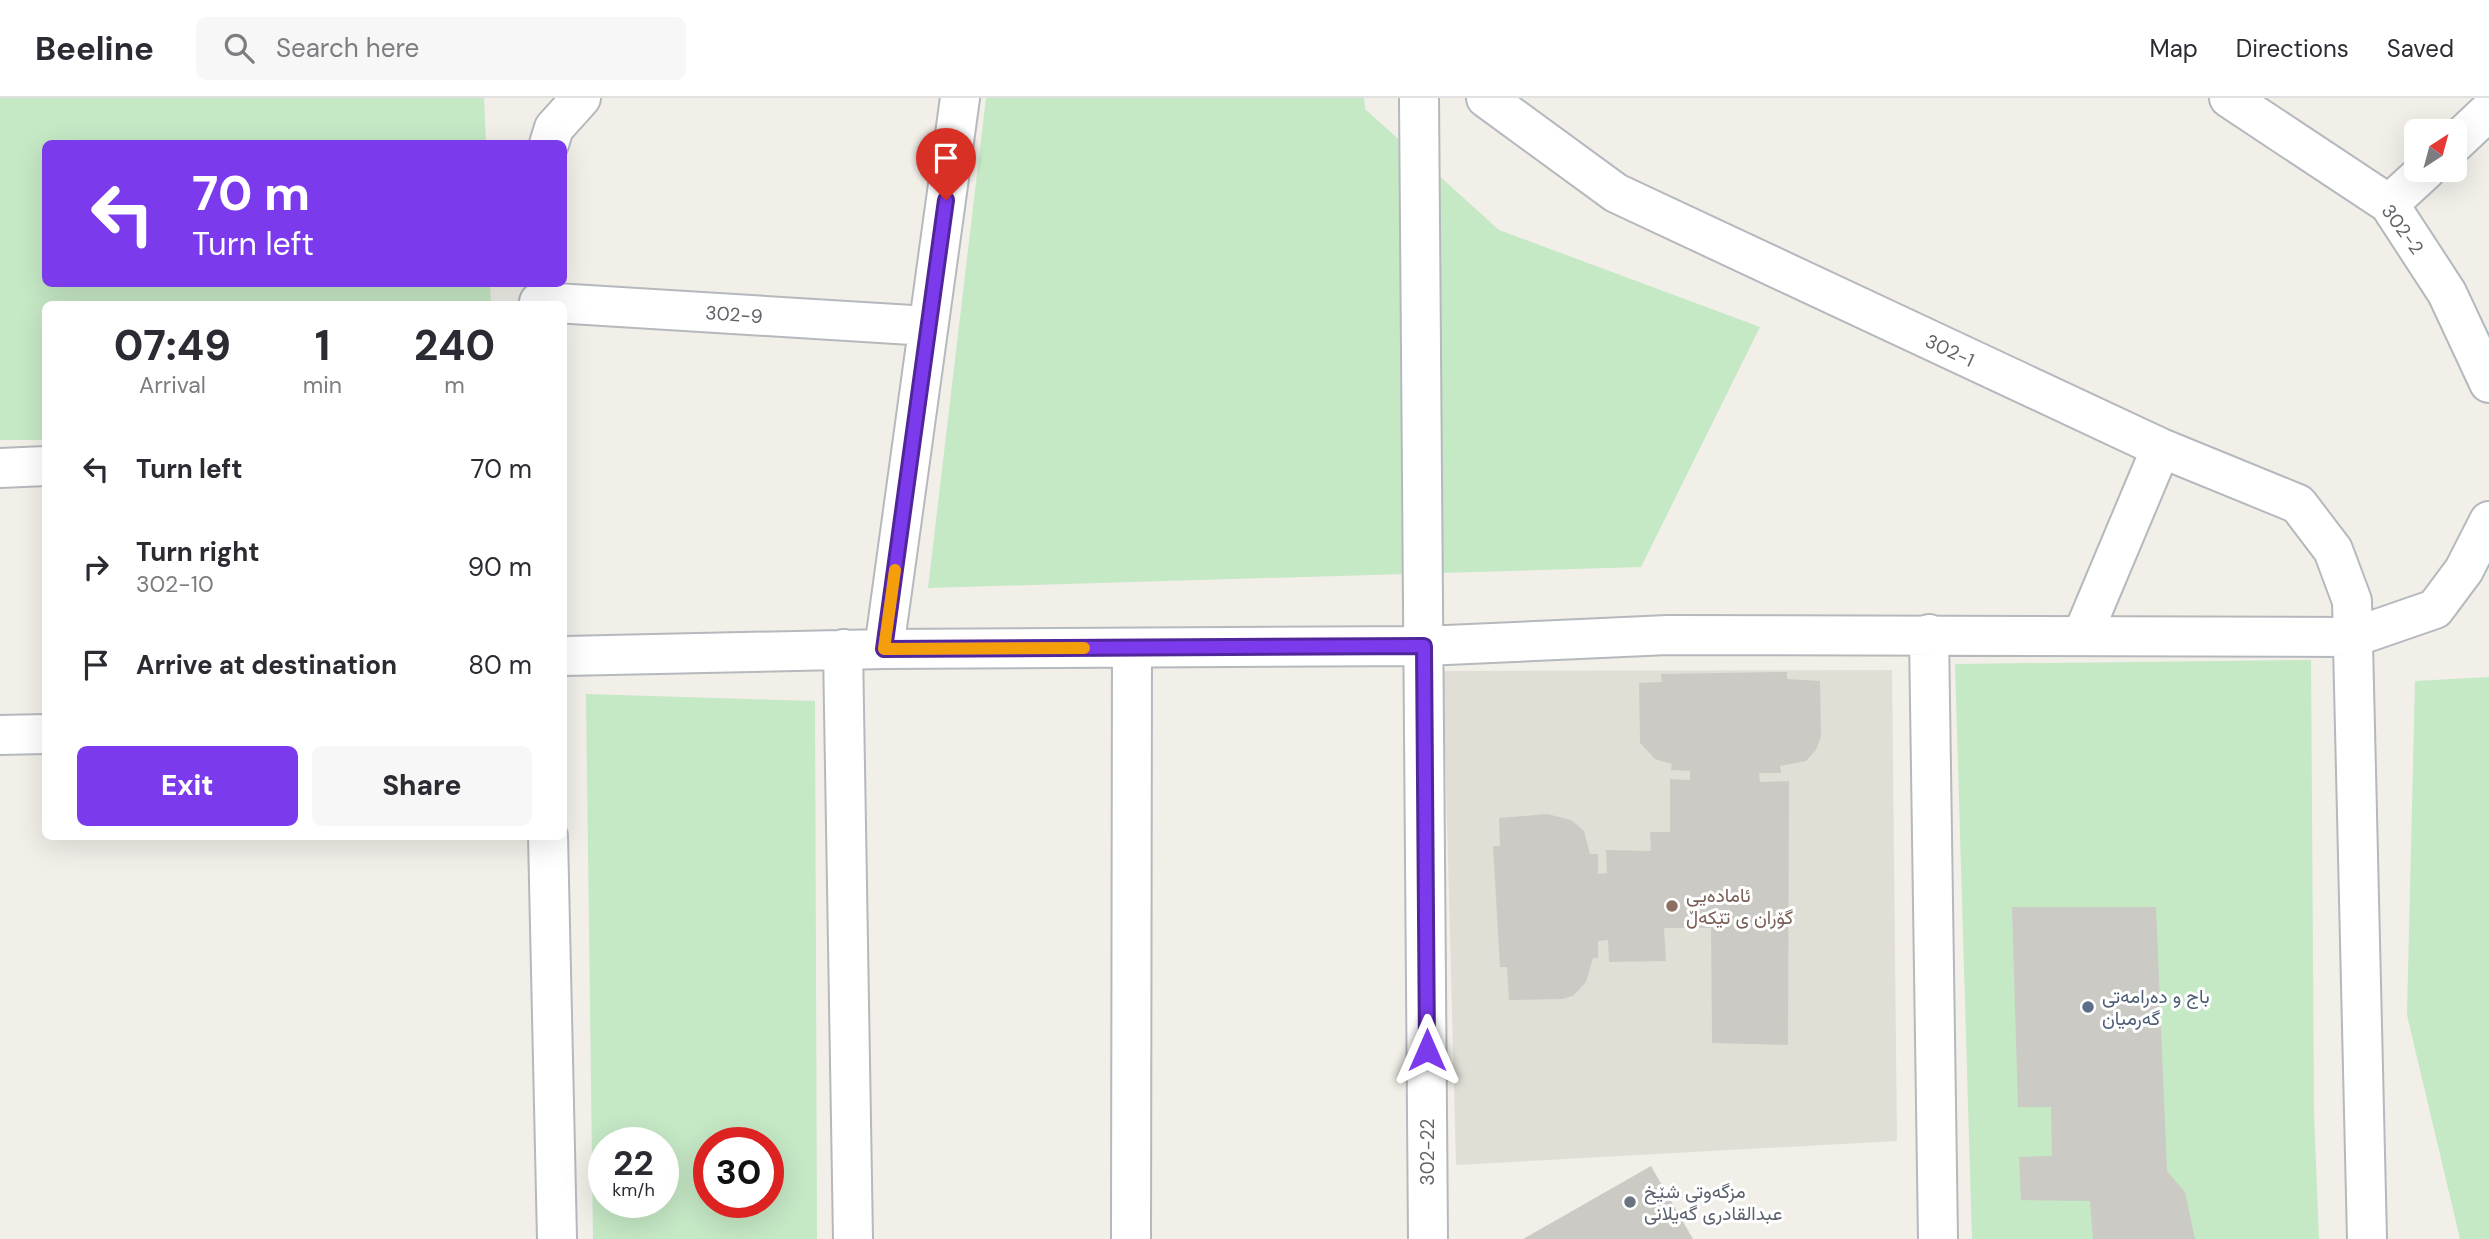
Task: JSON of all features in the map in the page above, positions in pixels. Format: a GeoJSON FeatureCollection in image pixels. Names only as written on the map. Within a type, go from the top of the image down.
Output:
{"type":"FeatureCollection","features":[{"type":"Feature","properties":{"kind":"street"},"geometry":{"type":"LineString","coordinates":[[550,140],[554,128],[581,98]]}},
{"type":"Feature","properties":{"kind":"street"},"geometry":{"type":"LineString","coordinates":[[884,649],[960,98]]}},
{"type":"Feature","properties":{"kind":"street","name":"302-22"},"geometry":{"type":"LineString","coordinates":[[1419,98],[1428,1239]]}},
{"type":"Feature","properties":{"kind":"street","name":"302-1"},"geometry":{"type":"LineString","coordinates":[[1486,98],[1616,193],[2161,448],[2298,504],[2333,550],[2352,601],[2367,1239]]}},
{"type":"Feature","properties":{"kind":"street","name":"302-2"},"geometry":{"type":"LineString","coordinates":[[2229,98],[2389,204],[2447,293],[2489,383]]}},
{"type":"Feature","properties":{"kind":"street"},"geometry":{"type":"LineString","coordinates":[[2468,131],[2489,111]]}},
{"type":"Feature","properties":{"kind":"street"},"geometry":{"type":"LineString","coordinates":[[2389,204],[2413,182]]}},
{"type":"Feature","properties":{"kind":"street","name":"302-9"},"geometry":{"type":"LineString","coordinates":[[539,297],[928,326]]}},
{"type":"Feature","properties":{"kind":"street"},"geometry":{"type":"LineString","coordinates":[[2082,636],[2161,448]]}},
{"type":"Feature","properties":{"kind":"street"},"geometry":{"type":"LineString","coordinates":[[0,468],[42,466]]}},
{"type":"Feature","properties":{"kind":"street"},"geometry":{"type":"LineString","coordinates":[[567,656],[843,649],[1424,646],[1668,635],[1929,634],[2354,638],[2435,609],[2464,570],[2489,521]]}},
{"type":"Feature","properties":{"kind":"street"},"geometry":{"type":"LineString","coordinates":[[1929,634],[1938,1239]]}},
{"type":"Feature","properties":{"kind":"street"},"geometry":{"type":"LineString","coordinates":[[1131,1239],[1132,648]]}},
{"type":"Feature","properties":{"kind":"street"},"geometry":{"type":"LineString","coordinates":[[843,649],[853,1239]]}},
{"type":"Feature","properties":{"kind":"street"},"geometry":{"type":"LineString","coordinates":[[0,734],[42,734]]}},
{"type":"Feature","properties":{"kind":"street"},"geometry":{"type":"LineString","coordinates":[[548,840],[556,1239]]}},
{"type":"Feature","properties":{"kind":"shaded area","name":"ئامادەیی گۆران ی تێکەڵ"},"geometry":{"type":"Polygon","coordinates":[[[1892,670],[1897,1141],[1456,1165],[1443,671],[1892,670]]]}},
{"type":"Feature","properties":{"kind":"green space"},"geometry":{"type":"Polygon","coordinates":[[[0,98],[484,98],[486,140],[42,140],[42,287],[490,287],[491,301],[42,301],[42,440],[0,440],[0,98]]]}},
{"type":"Feature","properties":{"kind":"green space"},"geometry":{"type":"Polygon","coordinates":[[[986,98],[1364,98],[1365,109],[1499,230],[1760,327],[1641,567],[928,588],[986,98]]]}},
{"type":"Feature","properties":{"kind":"green space"},"geometry":{"type":"Polygon","coordinates":[[[2311,660],[2314,1113],[2319,1239],[1972,1239],[1955,664],[2311,660]]]}},
{"type":"Feature","properties":{"kind":"green space"},"geometry":{"type":"Polygon","coordinates":[[[2489,677],[2489,1239],[2460,1239],[2407,1015],[2415,681],[2489,677]]]}},
{"type":"Feature","properties":{"kind":"green space"},"geometry":{"type":"Polygon","coordinates":[[[586,694],[815,701],[817,1239],[593,1239],[593,1218],[679,1218],[679,1127],[592,1127],[586,694]]]}},
{"type":"Feature","properties":{"kind":"building"},"geometry":{"type":"Polygon","coordinates":[[[1787,672],[1787,679],[1820,681],[1821,736],[1816,750],[1806,761],[1780,766],[1781,773],[1759,773],[1760,782],[1789,781],[1788,1045],[1712,1043],[1711,928],[1664,928],[1666,961],[1609,962],[1608,940],[1598,941],[1598,958],[1593,958],[1586,982],[1573,996],[1562,999],[1509,1000],[1507,967],[1500,967],[1493,846],[1500,846],[1499,818],[1547,814],[1571,820],[1584,831],[1590,854],[1598,854],[1598,874],[1607,873],[1606,850],[1651,851],[1650,832],[1670,832],[1670,779],[1690,780],[1690,771],[1671,770],[1672,764],[1655,759],[1640,743],[1639,683],[1662,682],[1661,674],[1787,672]]]}},
{"type":"Feature","properties":{"kind":"building","name":"باج و دەرامەتی گەرمیان"},"geometry":{"type":"Polygon","coordinates":[[[2012,907],[2156,907],[2167,1171],[2185,1192],[2195,1239],[2093,1239],[2090,1201],[2021,1200],[2019,1157],[2052,1156],[2051,1107],[2018,1107],[2012,907]]]}},
{"type":"Feature","properties":{"kind":"building","name":"مزگەوتی شێخ عبدالقادری گەیلانی"},"geometry":{"type":"Polygon","coordinates":[[[1651,1166],[1693,1239],[1523,1239],[1651,1166]]]}},
{"type":"Feature","properties":{"kind":"slow traffic"},"geometry":{"type":"LineString","coordinates":[[895,570],[884,649],[1084,648]]}},
{"type":"Feature","properties":{"kind":"place","name":"ئامادەیی گۆران ی تێکەڵ"},"geometry":{"type":"Point","coordinates":[1672,906]}},
{"type":"Feature","properties":{"kind":"place","name":"باج و دەرامەتی گەرمیان"},"geometry":{"type":"Point","coordinates":[2088,1007]}},
{"type":"Feature","properties":{"kind":"place","name":"مزگەوتی شێخ عبدالقادری گەیلانی"},"geometry":{"type":"Point","coordinates":[1630,1202]}},
{"type":"Feature","properties":{"kind":"route"},"geometry":{"type":"LineString","coordinates":[[946,200],[884,649],[1424,646],[1427,1050]]}}]}
